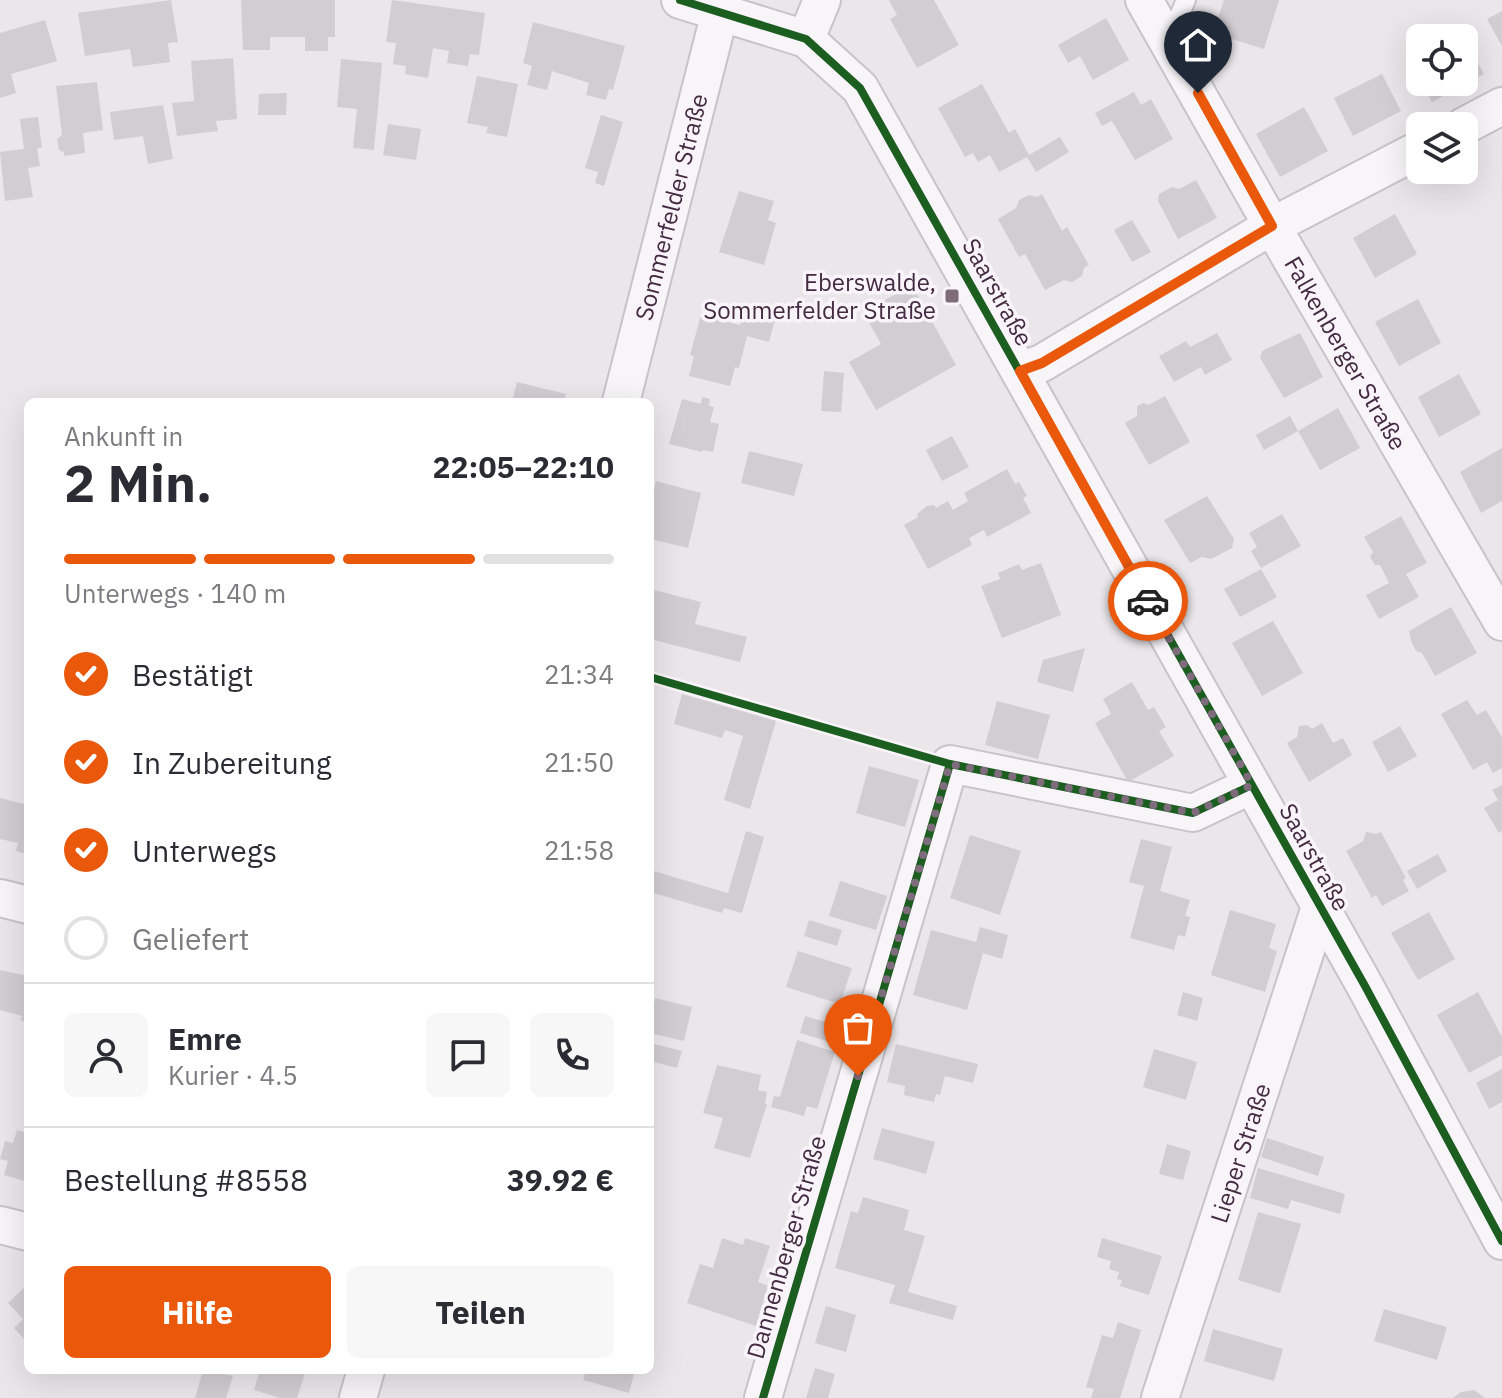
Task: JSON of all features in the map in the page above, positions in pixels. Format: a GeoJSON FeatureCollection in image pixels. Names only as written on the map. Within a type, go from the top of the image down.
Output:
{"type":"FeatureCollection","features":[{"type":"Feature","properties":{"kind":"street","name":"Saarstraße"},"geometry":{"type":"LineString","coordinates":[[680,0],[806,39],[860,88],[1320,907],[1502,1241]]}},
{"type":"Feature","properties":{"kind":"street"},"geometry":{"type":"LineString","coordinates":[[806,39],[822,0]]}},
{"type":"Feature","properties":{"kind":"street","name":"Falkenberger Straße"},"geometry":{"type":"LineString","coordinates":[[1144,0],[1502,622]]}},
{"type":"Feature","properties":{"kind":"street","name":"Sommerfelder Straße"},"geometry":{"type":"LineString","coordinates":[[622,398],[720,12]]}},
{"type":"Feature","properties":{"kind":"street"},"geometry":{"type":"LineString","coordinates":[[1478,119],[1502,106]]}},
{"type":"Feature","properties":{"kind":"street"},"geometry":{"type":"LineString","coordinates":[[1020,371],[1042,363],[1272,226],[1406,156]]}},
{"type":"Feature","properties":{"kind":"street","name":"Dannenberger Straße"},"geometry":{"type":"LineString","coordinates":[[763,1398],[950,764],[1193,813],[1252,785]]}},
{"type":"Feature","properties":{"kind":"street"},"geometry":{"type":"LineString","coordinates":[[0,898],[24,904]]}},
{"type":"Feature","properties":{"kind":"street","name":"Lieper Straße"},"geometry":{"type":"LineString","coordinates":[[1160,1398],[1320,907]]}},
{"type":"Feature","properties":{"kind":"street"},"geometry":{"type":"LineString","coordinates":[[0,1225],[24,1231]]}},
{"type":"Feature","properties":{"kind":"street"},"geometry":{"type":"LineString","coordinates":[[358,1398],[365,1374]]}},
{"type":"Feature","properties":{"kind":"lane"},"geometry":{"type":"LineString","coordinates":[[1169,40],[1186,0]]}},
{"type":"Feature","properties":{"kind":"building"},"geometry":{"type":"Polygon","coordinates":[[[171,0],[178,42],[168,43],[170,62],[133,67],[130,49],[85,56],[78,13],[171,0]]]}},
{"type":"Feature","properties":{"kind":"building"},"geometry":{"type":"Polygon","coordinates":[[[241,0],[335,0],[335,37],[328,37],[328,51],[305,51],[305,37],[270,37],[270,50],[243,50],[241,0]]]}},
{"type":"Feature","properties":{"kind":"building"},"geometry":{"type":"Polygon","coordinates":[[[392,0],[485,13],[479,55],[470,54],[468,66],[447,63],[449,51],[433,48],[428,78],[405,74],[406,66],[393,64],[396,43],[386,42],[392,0]]]}},
{"type":"Feature","properties":{"kind":"building"},"geometry":{"type":"Polygon","coordinates":[[[889,0],[934,0],[959,45],[917,68],[890,19],[897,15],[889,0]]]}},
{"type":"Feature","properties":{"kind":"building"},"geometry":{"type":"Polygon","coordinates":[[[1224,0],[1279,0],[1264,49],[1213,33],[1224,0]]]}},
{"type":"Feature","properties":{"kind":"building"},"geometry":{"type":"Polygon","coordinates":[[[1502,11],[1502,46],[1487,19],[1502,11]]]}},
{"type":"Feature","properties":{"kind":"building"},"geometry":{"type":"Polygon","coordinates":[[[1106,18],[1129,60],[1093,80],[1080,56],[1068,63],[1058,45],[1106,18]]]}},
{"type":"Feature","properties":{"kind":"building"},"geometry":{"type":"Polygon","coordinates":[[[45,20],[57,61],[11,74],[16,93],[0,98],[0,33],[45,20]]]}},
{"type":"Feature","properties":{"kind":"building"},"geometry":{"type":"Polygon","coordinates":[[[533,22],[625,46],[613,90],[609,89],[606,100],[586,95],[589,83],[552,71],[547,90],[527,85],[532,66],[523,63],[533,22]]]}},
{"type":"Feature","properties":{"kind":"building"},"geometry":{"type":"Polygon","coordinates":[[[233,58],[237,119],[216,121],[218,131],[177,136],[172,103],[194,101],[191,61],[233,58]]]}},
{"type":"Feature","properties":{"kind":"building"},"geometry":{"type":"Polygon","coordinates":[[[341,59],[382,63],[374,150],[353,148],[357,109],[337,107],[341,59]]]}},
{"type":"Feature","properties":{"kind":"building"},"geometry":{"type":"Polygon","coordinates":[[[1478,63],[1484,74],[1478,77],[1478,63]]]}},
{"type":"Feature","properties":{"kind":"building"},"geometry":{"type":"Polygon","coordinates":[[[1382,74],[1401,111],[1353,136],[1334,98],[1382,74]]]}},
{"type":"Feature","properties":{"kind":"building"},"geometry":{"type":"Polygon","coordinates":[[[477,76],[518,84],[507,137],[486,133],[488,127],[467,123],[477,76]]]}},
{"type":"Feature","properties":{"kind":"building"},"geometry":{"type":"Polygon","coordinates":[[[97,82],[103,130],[83,133],[85,153],[64,156],[57,139],[62,135],[56,86],[97,82]]]}},
{"type":"Feature","properties":{"kind":"building"},"geometry":{"type":"Polygon","coordinates":[[[982,84],[1009,133],[1015,129],[1029,155],[1060,137],[1069,152],[1036,172],[1027,157],[999,172],[990,155],[978,162],[973,153],[965,157],[938,108],[982,84]]]}},
{"type":"Feature","properties":{"kind":"building"},"geometry":{"type":"Polygon","coordinates":[[[1134,92],[1141,105],[1151,99],[1173,139],[1135,160],[1112,121],[1102,126],[1095,113],[1134,92]]]}},
{"type":"Feature","properties":{"kind":"building"},"geometry":{"type":"Polygon","coordinates":[[[287,93],[286,115],[258,115],[259,94],[287,93]]]}},
{"type":"Feature","properties":{"kind":"building"},"geometry":{"type":"Polygon","coordinates":[[[1429,96],[1443,96],[1432,102],[1429,96]]]}},
{"type":"Feature","properties":{"kind":"building"},"geometry":{"type":"Polygon","coordinates":[[[163,105],[173,159],[148,164],[143,136],[114,140],[110,112],[163,105]]]}},
{"type":"Feature","properties":{"kind":"building"},"geometry":{"type":"Polygon","coordinates":[[[1304,107],[1328,151],[1280,177],[1256,134],[1304,107]]]}},
{"type":"Feature","properties":{"kind":"building"},"geometry":{"type":"Polygon","coordinates":[[[601,115],[623,122],[604,186],[595,183],[598,172],[585,168],[601,115]]]}},
{"type":"Feature","properties":{"kind":"building"},"geometry":{"type":"Polygon","coordinates":[[[38,117],[42,148],[37,148],[40,166],[28,168],[33,197],[5,201],[0,152],[24,149],[20,119],[38,117]]]}},
{"type":"Feature","properties":{"kind":"building"},"geometry":{"type":"Polygon","coordinates":[[[388,124],[421,129],[416,160],[383,155],[388,124]]]}},
{"type":"Feature","properties":{"kind":"building"},"geometry":{"type":"Polygon","coordinates":[[[1196,180],[1217,218],[1178,239],[1158,201],[1159,194],[1172,187],[1179,189],[1196,180]]]}},
{"type":"Feature","properties":{"kind":"building"},"geometry":{"type":"Polygon","coordinates":[[[739,191],[774,201],[768,220],[776,223],[764,265],[719,252],[739,191]]]}},
{"type":"Feature","properties":{"kind":"building"},"geometry":{"type":"Polygon","coordinates":[[[1042,194],[1062,231],[1067,227],[1089,265],[1084,268],[1082,276],[1072,282],[1064,280],[1045,290],[1025,254],[1019,257],[998,219],[1016,208],[1019,200],[1042,194]]]}},
{"type":"Feature","properties":{"kind":"building"},"geometry":{"type":"Polygon","coordinates":[[[1395,214],[1417,254],[1375,278],[1353,238],[1395,214]]]}},
{"type":"Feature","properties":{"kind":"building"},"geometry":{"type":"Polygon","coordinates":[[[1132,220],[1151,252],[1132,262],[1114,230],[1132,220]]]}},
{"type":"Feature","properties":{"kind":"building"},"geometry":{"type":"Polygon","coordinates":[[[912,285],[956,365],[876,410],[849,362],[881,344],[863,312],[912,285]]]}},
{"type":"Feature","properties":{"kind":"building"},"geometry":{"type":"Polygon","coordinates":[[[1418,299],[1441,343],[1399,366],[1375,322],[1418,299]]]}},
{"type":"Feature","properties":{"kind":"building"},"geometry":{"type":"Polygon","coordinates":[[[744,310],[775,319],[769,342],[747,336],[739,368],[735,367],[730,386],[689,376],[694,356],[690,355],[701,315],[740,325],[744,310]]]}},
{"type":"Feature","properties":{"kind":"building"},"geometry":{"type":"Polygon","coordinates":[[[1217,333],[1232,360],[1205,375],[1201,367],[1174,382],[1159,356],[1186,341],[1190,347],[1217,333]]]}},
{"type":"Feature","properties":{"kind":"building"},"geometry":{"type":"Polygon","coordinates":[[[1300,333],[1323,377],[1284,398],[1260,358],[1262,351],[1300,333]]]}},
{"type":"Feature","properties":{"kind":"building"},"geometry":{"type":"Polygon","coordinates":[[[824,371],[844,373],[841,412],[821,411],[824,371]]]}},
{"type":"Feature","properties":{"kind":"building"},"geometry":{"type":"Polygon","coordinates":[[[1459,374],[1481,414],[1439,437],[1418,397],[1459,374]]]}},
{"type":"Feature","properties":{"kind":"building"},"geometry":{"type":"Polygon","coordinates":[[[517,382],[566,394],[565,398],[513,398],[517,382]]]}},
{"type":"Feature","properties":{"kind":"building"},"geometry":{"type":"Polygon","coordinates":[[[1165,396],[1190,442],[1149,465],[1125,423],[1137,416],[1137,406],[1143,403],[1149,405],[1165,396]]]}},
{"type":"Feature","properties":{"kind":"building"},"geometry":{"type":"Polygon","coordinates":[[[702,397],[710,399],[709,406],[714,407],[710,422],[719,424],[713,452],[669,444],[682,399],[701,404],[702,397]]]}},
{"type":"Feature","properties":{"kind":"building"},"geometry":{"type":"Polygon","coordinates":[[[1338,408],[1360,448],[1320,470],[1298,431],[1338,408]]]}},
{"type":"Feature","properties":{"kind":"building"},"geometry":{"type":"Polygon","coordinates":[[[1290,416],[1298,431],[1264,450],[1256,435],[1290,416]]]}},
{"type":"Feature","properties":{"kind":"building"},"geometry":{"type":"Polygon","coordinates":[[[952,436],[969,467],[942,481],[926,450],[952,436]]]}},
{"type":"Feature","properties":{"kind":"building"},"geometry":{"type":"Polygon","coordinates":[[[1502,448],[1502,501],[1481,513],[1460,472],[1502,448]]]}},
{"type":"Feature","properties":{"kind":"building"},"geometry":{"type":"Polygon","coordinates":[[[749,451],[803,464],[794,496],[741,483],[749,451]]]}},
{"type":"Feature","properties":{"kind":"building"},"geometry":{"type":"Polygon","coordinates":[[[1007,469],[1015,484],[1019,482],[1027,496],[1023,498],[1031,513],[987,537],[984,530],[969,538],[972,545],[928,569],[904,525],[918,517],[917,514],[927,506],[934,505],[936,508],[948,501],[953,510],[968,501],[964,493],[1007,469]]]}},
{"type":"Feature","properties":{"kind":"building"},"geometry":{"type":"Polygon","coordinates":[[[656,481],[701,493],[688,548],[654,540],[656,481]]]}},
{"type":"Feature","properties":{"kind":"building"},"geometry":{"type":"Polygon","coordinates":[[[1207,496],[1234,539],[1232,548],[1211,559],[1202,557],[1190,563],[1164,520],[1207,496]]]}},
{"type":"Feature","properties":{"kind":"building"},"geometry":{"type":"Polygon","coordinates":[[[1282,514],[1301,546],[1261,568],[1251,551],[1257,547],[1249,533],[1282,514]]]}},
{"type":"Feature","properties":{"kind":"building"},"geometry":{"type":"Polygon","coordinates":[[[1401,516],[1427,563],[1406,574],[1419,597],[1379,619],[1366,595],[1389,583],[1380,565],[1375,565],[1370,557],[1373,552],[1364,537],[1401,516]]]}},
{"type":"Feature","properties":{"kind":"building"},"geometry":{"type":"Polygon","coordinates":[[[1041,563],[1061,615],[1002,638],[981,586],[1000,579],[998,573],[1019,564],[1022,570],[1041,563]]]}},
{"type":"Feature","properties":{"kind":"building"},"geometry":{"type":"Polygon","coordinates":[[[1261,569],[1277,597],[1240,617],[1224,589],[1261,569]]]}},
{"type":"Feature","properties":{"kind":"building"},"geometry":{"type":"Polygon","coordinates":[[[654,590],[701,602],[695,624],[747,637],[740,662],[654,640],[654,590]]]}},
{"type":"Feature","properties":{"kind":"building"},"geometry":{"type":"Polygon","coordinates":[[[1451,607],[1477,653],[1435,676],[1422,653],[1416,651],[1409,631],[1451,607]]]}},
{"type":"Feature","properties":{"kind":"building"},"geometry":{"type":"Polygon","coordinates":[[[1273,621],[1303,673],[1262,696],[1232,643],[1273,621]]]}},
{"type":"Feature","properties":{"kind":"building"},"geometry":{"type":"Polygon","coordinates":[[[1085,648],[1073,692],[1037,682],[1043,660],[1085,648]]]}},
{"type":"Feature","properties":{"kind":"building"},"geometry":{"type":"Polygon","coordinates":[[[1132,682],[1148,710],[1154,707],[1166,727],[1159,731],[1174,756],[1128,782],[1095,723],[1111,714],[1103,699],[1132,682]]]}},
{"type":"Feature","properties":{"kind":"building"},"geometry":{"type":"Polygon","coordinates":[[[682,694],[776,721],[750,809],[724,800],[743,736],[725,730],[722,738],[674,724],[682,694]]]}},
{"type":"Feature","properties":{"kind":"building"},"geometry":{"type":"Polygon","coordinates":[[[1467,700],[1477,715],[1486,710],[1502,737],[1502,768],[1493,773],[1487,762],[1473,770],[1441,714],[1467,700]]]}},
{"type":"Feature","properties":{"kind":"building"},"geometry":{"type":"Polygon","coordinates":[[[997,701],[1050,715],[1038,759],[985,745],[997,701]]]}},
{"type":"Feature","properties":{"kind":"building"},"geometry":{"type":"Polygon","coordinates":[[[1322,723],[1333,743],[1343,738],[1352,755],[1309,782],[1287,743],[1297,737],[1299,726],[1307,725],[1312,729],[1322,723]]]}},
{"type":"Feature","properties":{"kind":"building"},"geometry":{"type":"Polygon","coordinates":[[[1400,726],[1417,756],[1388,772],[1372,742],[1400,726]]]}},
{"type":"Feature","properties":{"kind":"building"},"geometry":{"type":"Polygon","coordinates":[[[869,766],[919,780],[905,827],[856,813],[869,766]]]}},
{"type":"Feature","properties":{"kind":"building"},"geometry":{"type":"Polygon","coordinates":[[[1502,785],[1502,831],[1499,833],[1484,808],[1498,800],[1492,790],[1502,785]]]}},
{"type":"Feature","properties":{"kind":"building"},"geometry":{"type":"Polygon","coordinates":[[[0,798],[24,804],[24,853],[16,851],[18,843],[0,839],[0,798]]]}},
{"type":"Feature","properties":{"kind":"building"},"geometry":{"type":"Polygon","coordinates":[[[746,831],[764,837],[742,913],[724,908],[722,913],[654,893],[654,871],[728,893],[746,831]]]}},
{"type":"Feature","properties":{"kind":"building"},"geometry":{"type":"Polygon","coordinates":[[[1366,832],[1381,832],[1406,878],[1403,880],[1409,891],[1382,906],[1376,895],[1372,898],[1346,851],[1363,841],[1366,832]]]}},
{"type":"Feature","properties":{"kind":"building"},"geometry":{"type":"Polygon","coordinates":[[[970,835],[1021,851],[1000,915],[950,898],[970,835]]]}},
{"type":"Feature","properties":{"kind":"building"},"geometry":{"type":"Polygon","coordinates":[[[1141,839],[1172,847],[1160,891],[1190,900],[1185,916],[1190,917],[1185,937],[1178,935],[1174,950],[1130,938],[1144,886],[1129,882],[1141,839]]]}},
{"type":"Feature","properties":{"kind":"building"},"geometry":{"type":"Polygon","coordinates":[[[1438,854],[1447,871],[1417,889],[1407,871],[1438,854]]]}},
{"type":"Feature","properties":{"kind":"building"},"geometry":{"type":"Polygon","coordinates":[[[840,881],[887,896],[876,930],[829,916],[840,881]]]}},
{"type":"Feature","properties":{"kind":"building"},"geometry":{"type":"Polygon","coordinates":[[[1230,910],[1276,924],[1269,948],[1277,951],[1265,992],[1211,975],[1230,910]]]}},
{"type":"Feature","properties":{"kind":"building"},"geometry":{"type":"Polygon","coordinates":[[[1429,912],[1455,959],[1418,980],[1391,933],[1429,912]]]}},
{"type":"Feature","properties":{"kind":"building"},"geometry":{"type":"Polygon","coordinates":[[[809,920],[842,930],[837,946],[804,936],[809,920]]]}},
{"type":"Feature","properties":{"kind":"building"},"geometry":{"type":"Polygon","coordinates":[[[980,927],[1008,935],[1002,959],[983,953],[967,1010],[913,995],[931,930],[976,942],[980,927]]]}},
{"type":"Feature","properties":{"kind":"building"},"geometry":{"type":"Polygon","coordinates":[[[798,951],[852,968],[840,1004],[786,987],[798,951]]]}},
{"type":"Feature","properties":{"kind":"building"},"geometry":{"type":"Polygon","coordinates":[[[0,970],[24,975],[24,1022],[20,1020],[22,1016],[0,1010],[0,970]]]}},
{"type":"Feature","properties":{"kind":"building"},"geometry":{"type":"Polygon","coordinates":[[[1183,992],[1203,998],[1197,1021],[1177,1015],[1183,992]]]}},
{"type":"Feature","properties":{"kind":"building"},"geometry":{"type":"Polygon","coordinates":[[[1478,992],[1502,1037],[1502,1055],[1469,1073],[1437,1015],[1478,992]]]}},
{"type":"Feature","properties":{"kind":"building"},"geometry":{"type":"Polygon","coordinates":[[[655,998],[692,1007],[684,1041],[654,1034],[655,998]]]}},
{"type":"Feature","properties":{"kind":"building"},"geometry":{"type":"Polygon","coordinates":[[[805,1016],[842,1027],[837,1044],[800,1033],[805,1016]]]}},
{"type":"Feature","properties":{"kind":"building"},"geometry":{"type":"Polygon","coordinates":[[[797,1040],[835,1052],[817,1109],[807,1106],[804,1116],[771,1107],[774,1096],[780,1097],[797,1040]]]}},
{"type":"Feature","properties":{"kind":"building"},"geometry":{"type":"Polygon","coordinates":[[[654,1044],[682,1051],[677,1068],[654,1062],[654,1044]]]}},
{"type":"Feature","properties":{"kind":"building"},"geometry":{"type":"Polygon","coordinates":[[[896,1044],[978,1064],[973,1083],[945,1076],[940,1095],[936,1094],[934,1102],[904,1095],[905,1086],[887,1082],[896,1044]]]}},
{"type":"Feature","properties":{"kind":"building"},"geometry":{"type":"Polygon","coordinates":[[[1154,1049],[1197,1062],[1186,1100],[1143,1087],[1154,1049]]]}},
{"type":"Feature","properties":{"kind":"building"},"geometry":{"type":"Polygon","coordinates":[[[717,1065],[761,1075],[758,1090],[767,1092],[767,1104],[750,1158],[714,1148],[723,1118],[703,1113],[717,1065]]]}},
{"type":"Feature","properties":{"kind":"building"},"geometry":{"type":"Polygon","coordinates":[[[1502,1069],[1502,1102],[1489,1109],[1476,1083],[1502,1069]]]}},
{"type":"Feature","properties":{"kind":"building"},"geometry":{"type":"Polygon","coordinates":[[[882,1128],[935,1142],[926,1174],[873,1159],[882,1128]]]}},
{"type":"Feature","properties":{"kind":"building"},"geometry":{"type":"Polygon","coordinates":[[[17,1130],[24,1132],[24,1181],[4,1175],[8,1161],[0,1159],[5,1141],[13,1143],[17,1130]]]}},
{"type":"Feature","properties":{"kind":"building"},"geometry":{"type":"Polygon","coordinates":[[[1267,1138],[1324,1157],[1318,1176],[1261,1157],[1267,1138]]]}},
{"type":"Feature","properties":{"kind":"building"},"geometry":{"type":"Polygon","coordinates":[[[1167,1144],[1191,1151],[1183,1180],[1159,1174],[1167,1144]]]}},
{"type":"Feature","properties":{"kind":"building"},"geometry":{"type":"Polygon","coordinates":[[[1258,1168],[1345,1194],[1340,1214],[1291,1200],[1288,1209],[1250,1198],[1258,1168]]]}},
{"type":"Feature","properties":{"kind":"building"},"geometry":{"type":"Polygon","coordinates":[[[863,1197],[909,1210],[904,1230],[925,1236],[908,1292],[957,1306],[953,1320],[889,1303],[895,1285],[835,1268],[851,1211],[858,1213],[863,1197]]]}},
{"type":"Feature","properties":{"kind":"building"},"geometry":{"type":"Polygon","coordinates":[[[1258,1212],[1301,1224],[1280,1293],[1238,1280],[1258,1212]]]}},
{"type":"Feature","properties":{"kind":"building"},"geometry":{"type":"Polygon","coordinates":[[[722,1238],[743,1245],[745,1238],[770,1246],[758,1282],[768,1286],[756,1326],[687,1303],[700,1264],[713,1268],[722,1238]]]}},
{"type":"Feature","properties":{"kind":"building"},"geometry":{"type":"Polygon","coordinates":[[[1102,1238],[1162,1256],[1149,1295],[1120,1286],[1122,1280],[1117,1279],[1119,1272],[1109,1269],[1111,1261],[1097,1257],[1102,1238]]]}},
{"type":"Feature","properties":{"kind":"building"},"geometry":{"type":"Polygon","coordinates":[[[24,1288],[24,1339],[14,1328],[23,1319],[8,1303],[24,1288]]]}},
{"type":"Feature","properties":{"kind":"building"},"geometry":{"type":"Polygon","coordinates":[[[826,1306],[856,1315],[846,1352],[815,1343],[826,1306]]]}},
{"type":"Feature","properties":{"kind":"building"},"geometry":{"type":"Polygon","coordinates":[[[1384,1309],[1447,1327],[1437,1360],[1374,1341],[1384,1309]]]}},
{"type":"Feature","properties":{"kind":"building"},"geometry":{"type":"Polygon","coordinates":[[[1118,1322],[1141,1330],[1120,1398],[1091,1398],[1094,1389],[1086,1387],[1102,1335],[1113,1338],[1118,1322]]]}},
{"type":"Feature","properties":{"kind":"building"},"geometry":{"type":"Polygon","coordinates":[[[1213,1329],[1283,1349],[1274,1381],[1204,1361],[1213,1329]]]}},
{"type":"Feature","properties":{"kind":"building"},"geometry":{"type":"Polygon","coordinates":[[[815,1368],[835,1374],[828,1398],[806,1398],[815,1368]]]}},
{"type":"Feature","properties":{"kind":"building"},"geometry":{"type":"Polygon","coordinates":[[[202,1374],[233,1376],[226,1398],[195,1398],[202,1374]]]}},
{"type":"Feature","properties":{"kind":"building"},"geometry":{"type":"Polygon","coordinates":[[[259,1374],[305,1374],[297,1398],[280,1398],[254,1390],[259,1374]]]}},
{"type":"Feature","properties":{"kind":"building"},"geometry":{"type":"Polygon","coordinates":[[[585,1374],[634,1374],[629,1393],[583,1380],[585,1374]]]}},
{"type":"Feature","properties":{"kind":"building"},"geometry":{"type":"Polygon","coordinates":[[[1474,1390],[1485,1398],[1453,1398],[1461,1392],[1474,1390]]]}},
{"type":"Feature","properties":{"kind":"cycle path"},"geometry":{"type":"LineString","coordinates":[[680,0],[806,39],[860,88],[1365,986],[1502,1241]]}},
{"type":"Feature","properties":{"kind":"cycle path"},"geometry":{"type":"LineString","coordinates":[[654,678],[950,764]]}},
{"type":"Feature","properties":{"kind":"cycle path"},"geometry":{"type":"LineString","coordinates":[[763,1398],[950,764],[1193,813],[1252,785]]}},
{"type":"Feature","properties":{"kind":"way so far"},"geometry":{"type":"LineString","coordinates":[[858,1076],[950,764],[1193,813],[1252,785],[1148,601]]}},
{"type":"Feature","properties":{"kind":"place","name":"Eberswalde, Sommerfelder Straße"},"geometry":{"type":"Point","coordinates":[952,296]}},
{"type":"Feature","properties":{"kind":"route"},"geometry":{"type":"LineString","coordinates":[[1148,601],[1020,371],[1042,363],[1272,226],[1198,93]]}}]}
